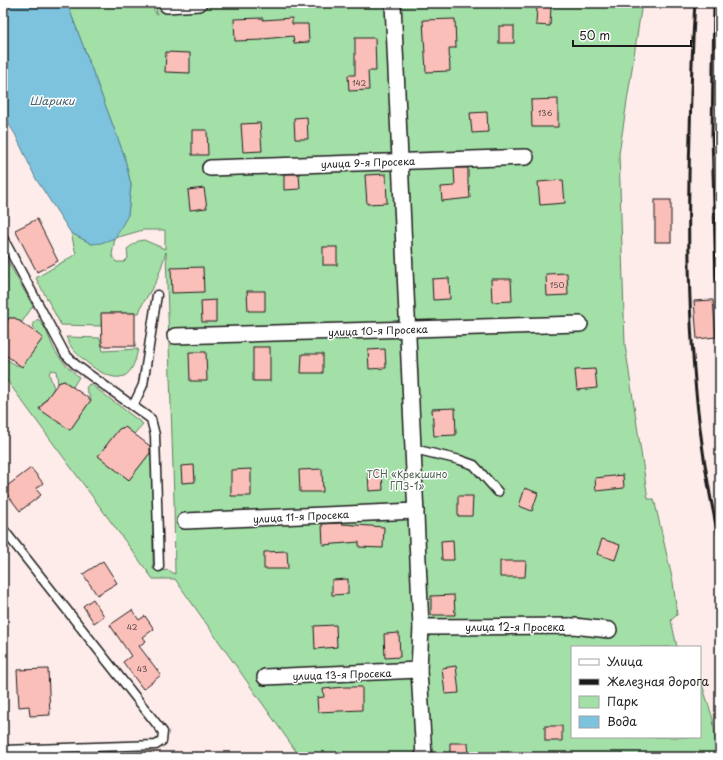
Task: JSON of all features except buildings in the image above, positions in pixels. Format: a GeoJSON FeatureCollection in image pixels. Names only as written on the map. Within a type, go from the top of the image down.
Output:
{"type":"FeatureCollection","features":[{"type":"Feature","properties":{"kind":"street"},"geometry":{"type":"LineString","coordinates":[[167,5],[199,3]]}},
{"type":"Feature","properties":{"kind":"street"},"geometry":{"type":"LineString","coordinates":[[393,3],[414,449],[421,627],[419,670],[424,757]]}},
{"type":"Feature","properties":{"kind":"street","name":"улица 9-я Просека"},"geometry":{"type":"LineString","coordinates":[[210,168],[526,158]]}},
{"type":"Feature","properties":{"kind":"street","name":"улица 10-я Просека"},"geometry":{"type":"LineString","coordinates":[[175,336],[580,324]]}},
{"type":"Feature","properties":{"kind":"street","name":"улица 11-я Просека"},"geometry":{"type":"LineString","coordinates":[[185,521],[416,511]]}},
{"type":"Feature","properties":{"kind":"street","name":"улица 12-я Просека"},"geometry":{"type":"LineString","coordinates":[[421,627],[574,626],[608,630]]}},
{"type":"Feature","properties":{"kind":"street","name":"улица 13-я Просека"},"geometry":{"type":"LineString","coordinates":[[265,677],[419,670]]}},
{"type":"Feature","properties":{"kind":"lane"},"geometry":{"type":"LineString","coordinates":[[3,238],[65,354],[76,364],[151,419],[154,427],[158,567]]}},
{"type":"Feature","properties":{"kind":"lane"},"geometry":{"type":"LineString","coordinates":[[133,406],[143,385],[158,295]]}},
{"type":"Feature","properties":{"kind":"lane"},"geometry":{"type":"LineString","coordinates":[[414,449],[460,460],[474,465],[498,492]]}},
{"type":"Feature","properties":{"kind":"lane"},"geometry":{"type":"LineString","coordinates":[[3,528],[163,732],[162,741],[156,745],[3,750]]}},
{"type":"Feature","properties":{"kind":"lane"},"geometry":{"type":"LineString","coordinates":[[3,542],[13,541]]}},
{"type":"Feature","properties":{"kind":"green space","name":"ТСН «Крекшино ГПЗ-1»"},"geometry":{"type":"Polygon","coordinates":[[[67,3],[150,3],[157,15],[156,3],[642,3],[619,154],[625,345],[648,499],[654,499],[673,582],[677,615],[671,620],[677,646],[571,646],[571,738],[701,738],[701,681],[713,719],[716,744],[720,757],[300,757],[175,579],[153,579],[3,375],[3,357],[16,365],[22,366],[43,338],[34,329],[33,323],[38,319],[46,330],[56,353],[79,377],[73,387],[64,381],[58,383],[56,371],[51,370],[49,374],[54,388],[40,409],[70,430],[91,400],[86,388],[89,384],[143,424],[134,434],[125,427],[119,429],[98,456],[129,480],[153,449],[153,569],[161,571],[168,570],[175,574],[166,252],[157,280],[139,313],[102,313],[101,326],[61,325],[36,278],[76,254],[71,233],[92,244],[128,215],[131,185],[124,155],[67,3]],[[143,230],[115,238],[112,255],[116,262],[124,262],[128,258],[127,249],[138,241],[144,240],[165,249],[165,230],[143,230]]]}},
{"type":"Feature","properties":{"kind":"green space"},"geometry":{"type":"Polygon","coordinates":[[[4,255],[33,306],[22,322],[15,318],[9,318],[3,327],[4,255]]]}},
{"type":"Feature","properties":{"kind":"green space"},"geometry":{"type":"Polygon","coordinates":[[[66,337],[100,338],[103,351],[138,349],[134,364],[130,371],[124,376],[110,376],[88,364],[72,348],[66,337]]]}},
{"type":"Feature","properties":{"kind":"water","name":"Шарики"},"geometry":{"type":"Polygon","coordinates":[[[3,3],[67,3],[124,155],[131,185],[128,215],[115,238],[101,243],[92,244],[71,233],[36,179],[15,134],[3,115],[3,3]]]}},
{"type":"Feature","properties":{"kind":"railway"},"geometry":{"type":"LineString","coordinates":[[695,3],[689,184],[692,339],[702,442],[720,543]]}},
{"type":"Feature","properties":{"kind":"railway"},"geometry":{"type":"LineString","coordinates":[[714,3],[712,135],[716,276],[720,321]]}}]}
